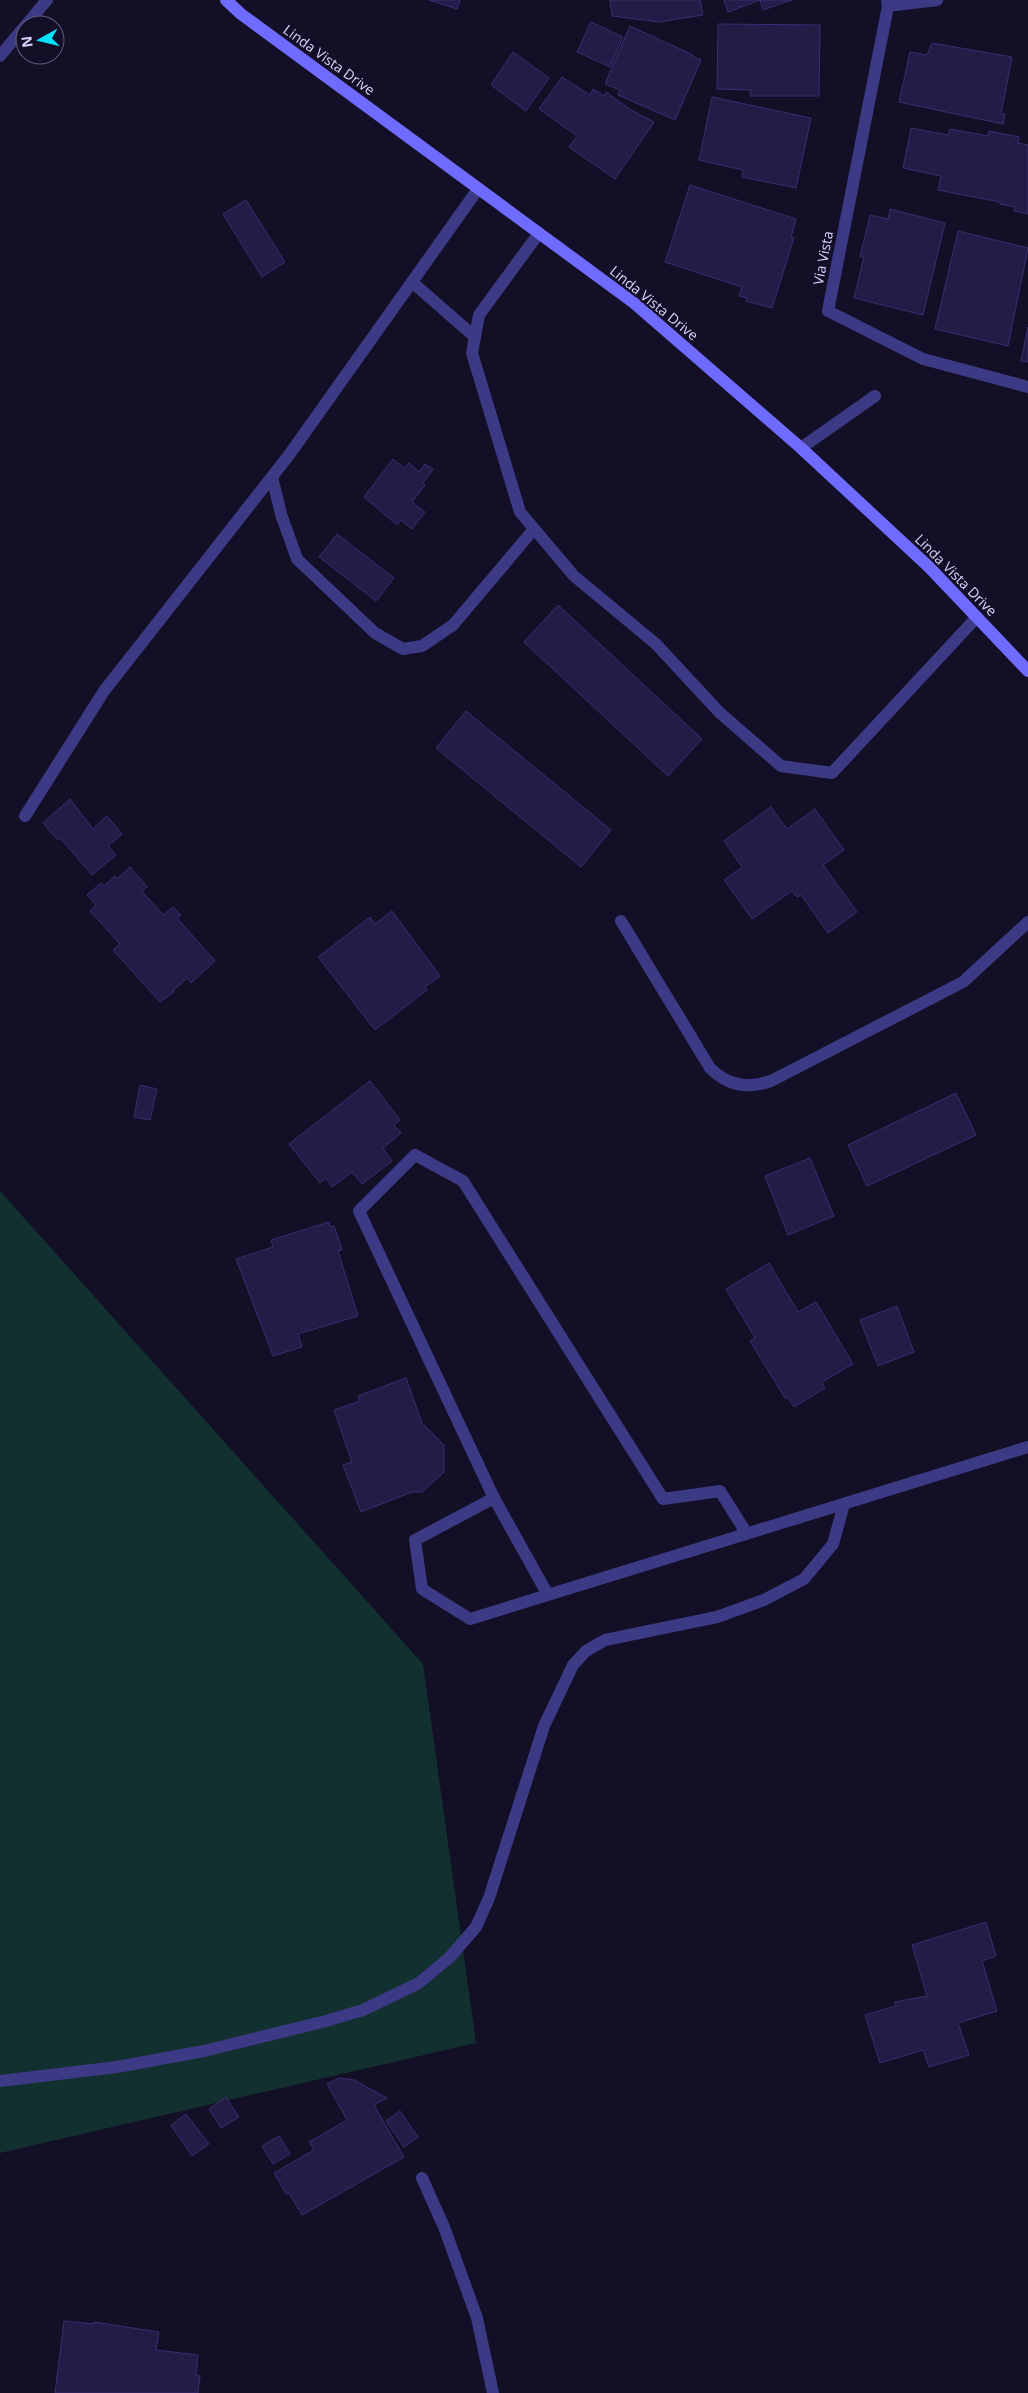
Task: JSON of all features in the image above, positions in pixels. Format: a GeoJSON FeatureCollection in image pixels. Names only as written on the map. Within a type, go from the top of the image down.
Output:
{"type":"FeatureCollection","features":[{"type":"Feature","properties":{"kind":"street"},"geometry":{"type":"LineString","coordinates":[[34,15],[47,0]]}},
{"type":"Feature","properties":{"kind":"street","name":"Linda Vista Drive"},"geometry":{"type":"LineString","coordinates":[[226,0],[241,14],[634,303],[801,448],[929,567],[1028,671]]}},
{"type":"Feature","properties":{"kind":"street"},"geometry":{"type":"LineString","coordinates":[[887,3],[937,0]]}},
{"type":"Feature","properties":{"kind":"street","name":"Via Vista"},"geometry":{"type":"LineString","coordinates":[[887,3],[828,311],[923,359],[1028,387]]}},
{"type":"Feature","properties":{"kind":"street"},"geometry":{"type":"LineString","coordinates":[[0,56],[15,38]]}},
{"type":"Feature","properties":{"kind":"street"},"geometry":{"type":"LineString","coordinates":[[25,816],[104,691],[272,477],[478,189]]}},
{"type":"Feature","properties":{"kind":"street"},"geometry":{"type":"LineString","coordinates":[[539,234],[479,315],[472,353],[520,512],[574,576],[656,644],[719,712],[782,766],[832,773],[977,617]]}},
{"type":"Feature","properties":{"kind":"street"},"geometry":{"type":"LineString","coordinates":[[412,282],[475,337]]}},
{"type":"Feature","properties":{"kind":"street"},"geometry":{"type":"LineString","coordinates":[[801,448],[875,396]]}},
{"type":"Feature","properties":{"kind":"street"},"geometry":{"type":"LineString","coordinates":[[272,477],[281,514],[297,560],[375,633],[402,649],[422,646],[453,625],[534,529]]}},
{"type":"Feature","properties":{"kind":"street"},"geometry":{"type":"LineString","coordinates":[[621,921],[710,1068],[720,1078],[730,1083],[757,1086],[796,1069],[963,982],[1028,922]]}},
{"type":"Feature","properties":{"kind":"street"},"geometry":{"type":"LineString","coordinates":[[548,1595],[494,1498],[359,1211],[415,1155],[463,1181],[662,1499],[720,1491],[747,1534]]}},
{"type":"Feature","properties":{"kind":"street"},"geometry":{"type":"LineString","coordinates":[[494,1498],[415,1540],[422,1589],[470,1619],[1028,1447]]}},
{"type":"Feature","properties":{"kind":"street"},"geometry":{"type":"LineString","coordinates":[[0,2081],[117,2067],[204,2051],[336,2018],[399,1994],[418,1983],[450,1957],[476,1926],[489,1898],[544,1726],[573,1665],[586,1651],[605,1640],[717,1617],[764,1600],[804,1580],[833,1544],[844,1504]]}},
{"type":"Feature","properties":{"kind":"street"},"geometry":{"type":"LineString","coordinates":[[422,2178],[444,2227],[477,2318],[493,2393]]}},
{"type":"Feature","properties":{"kind":"green space"},"geometry":{"type":"Polygon","coordinates":[[[0,1191],[423,1664],[476,2043],[0,2153],[0,1191]]]}},
{"type":"Feature","properties":{"kind":"building"},"geometry":{"type":"Polygon","coordinates":[[[429,0],[460,0],[457,9],[429,0]]]}},
{"type":"Feature","properties":{"kind":"building"},"geometry":{"type":"Polygon","coordinates":[[[610,0],[700,0],[703,15],[659,22],[612,16],[610,0]]]}},
{"type":"Feature","properties":{"kind":"building"},"geometry":{"type":"Polygon","coordinates":[[[724,0],[760,0],[728,12],[724,0]]]}},
{"type":"Feature","properties":{"kind":"building"},"geometry":{"type":"Polygon","coordinates":[[[760,0],[792,0],[763,10],[760,0]]]}},
{"type":"Feature","properties":{"kind":"building"},"geometry":{"type":"Polygon","coordinates":[[[591,22],[623,37],[610,67],[577,52],[591,22]]]}},
{"type":"Feature","properties":{"kind":"building"},"geometry":{"type":"Polygon","coordinates":[[[718,24],[820,25],[819,96],[750,96],[751,90],[717,89],[718,24]]]}},
{"type":"Feature","properties":{"kind":"building"},"geometry":{"type":"Polygon","coordinates":[[[630,26],[701,60],[675,120],[618,95],[620,90],[605,84],[630,26]]]}},
{"type":"Feature","properties":{"kind":"building"},"geometry":{"type":"Polygon","coordinates":[[[932,43],[1012,57],[1001,114],[1005,114],[1003,124],[899,102],[910,52],[927,55],[932,43]]]}},
{"type":"Feature","properties":{"kind":"building"},"geometry":{"type":"Polygon","coordinates":[[[513,52],[549,78],[526,111],[491,85],[513,52]]]}},
{"type":"Feature","properties":{"kind":"building"},"geometry":{"type":"Polygon","coordinates":[[[562,77],[590,95],[593,89],[604,96],[606,92],[631,110],[654,122],[615,179],[569,147],[577,136],[539,109],[562,77]]]}},
{"type":"Feature","properties":{"kind":"building"},"geometry":{"type":"Polygon","coordinates":[[[712,97],[811,118],[796,188],[742,177],[743,170],[699,160],[712,97]]]}},
{"type":"Feature","properties":{"kind":"building"},"geometry":{"type":"Polygon","coordinates":[[[911,128],[948,135],[950,129],[988,136],[989,131],[1019,137],[1018,143],[1028,145],[1028,214],[1014,211],[1015,207],[1000,204],[1000,202],[938,190],[941,176],[903,168],[911,128]]]}},
{"type":"Feature","properties":{"kind":"building"},"geometry":{"type":"Polygon","coordinates":[[[690,185],[796,219],[791,237],[794,238],[772,308],[746,301],[747,298],[739,296],[742,287],[665,262],[690,185]]]}},
{"type":"Feature","properties":{"kind":"building"},"geometry":{"type":"Polygon","coordinates":[[[246,200],[285,262],[262,277],[223,214],[246,200]]]}},
{"type":"Feature","properties":{"kind":"building"},"geometry":{"type":"Polygon","coordinates":[[[890,209],[945,223],[923,315],[854,298],[864,257],[860,257],[870,215],[888,219],[890,209]]]}},
{"type":"Feature","properties":{"kind":"building"},"geometry":{"type":"Polygon","coordinates":[[[958,231],[1028,248],[1008,346],[935,329],[958,231]]]}},
{"type":"Feature","properties":{"kind":"building"},"geometry":{"type":"Polygon","coordinates":[[[1028,327],[1028,362],[1021,361],[1028,327]]]}},
{"type":"Feature","properties":{"kind":"building"},"geometry":{"type":"Polygon","coordinates":[[[393,459],[404,468],[409,463],[419,472],[425,464],[433,469],[423,483],[425,485],[412,502],[425,512],[412,529],[401,520],[397,525],[364,497],[393,459]]]}},
{"type":"Feature","properties":{"kind":"building"},"geometry":{"type":"Polygon","coordinates":[[[337,534],[394,578],[376,601],[319,557],[337,534]]]}},
{"type":"Feature","properties":{"kind":"building"},"geometry":{"type":"Polygon","coordinates":[[[558,605],[702,739],[668,776],[524,642],[558,605]]]}},
{"type":"Feature","properties":{"kind":"building"},"geometry":{"type":"Polygon","coordinates":[[[466,711],[611,830],[581,867],[436,748],[466,711]]]}},
{"type":"Feature","properties":{"kind":"building"},"geometry":{"type":"Polygon","coordinates":[[[70,799],[93,829],[107,816],[122,834],[108,846],[116,855],[92,875],[60,838],[58,840],[43,823],[70,799]]]}},
{"type":"Feature","properties":{"kind":"building"},"geometry":{"type":"Polygon","coordinates":[[[771,807],[787,829],[815,809],[844,850],[823,865],[857,912],[828,933],[801,895],[797,897],[792,891],[752,919],[724,880],[742,867],[724,841],[771,807]]]}},
{"type":"Feature","properties":{"kind":"building"},"geometry":{"type":"Polygon","coordinates":[[[130,867],[147,887],[142,891],[163,915],[173,907],[181,915],[177,918],[215,961],[191,983],[187,978],[174,992],[160,1002],[113,950],[120,944],[90,911],[96,905],[87,895],[101,883],[104,886],[115,876],[117,879],[130,867]]]}},
{"type":"Feature","properties":{"kind":"building"},"geometry":{"type":"Polygon","coordinates":[[[392,911],[440,976],[425,987],[427,990],[375,1030],[318,957],[370,917],[375,924],[392,911]]]}},
{"type":"Feature","properties":{"kind":"building"},"geometry":{"type":"Polygon","coordinates":[[[370,1081],[400,1120],[394,1125],[401,1133],[383,1148],[392,1161],[362,1184],[352,1172],[332,1187],[326,1178],[320,1183],[289,1144],[370,1081]]]}},
{"type":"Feature","properties":{"kind":"building"},"geometry":{"type":"Polygon","coordinates":[[[140,1085],[157,1089],[150,1120],[134,1117],[140,1085]]]}},
{"type":"Feature","properties":{"kind":"building"},"geometry":{"type":"Polygon","coordinates":[[[956,1093],[976,1135],[867,1186],[848,1145],[956,1093]]]}},
{"type":"Feature","properties":{"kind":"building"},"geometry":{"type":"Polygon","coordinates":[[[810,1158],[834,1216],[788,1235],[765,1176],[810,1158]]]}},
{"type":"Feature","properties":{"kind":"building"},"geometry":{"type":"Polygon","coordinates":[[[329,1222],[330,1227],[334,1226],[342,1250],[338,1251],[358,1316],[298,1334],[302,1347],[273,1356],[236,1259],[273,1247],[271,1240],[329,1222]]]}},
{"type":"Feature","properties":{"kind":"building"},"geometry":{"type":"Polygon","coordinates":[[[769,1263],[798,1312],[816,1302],[853,1364],[822,1382],[825,1388],[794,1407],[787,1397],[785,1398],[750,1341],[755,1338],[726,1289],[769,1263]]]}},
{"type":"Feature","properties":{"kind":"building"},"geometry":{"type":"Polygon","coordinates":[[[897,1306],[914,1352],[878,1366],[860,1320],[897,1306]]]}},
{"type":"Feature","properties":{"kind":"building"},"geometry":{"type":"Polygon","coordinates":[[[406,1378],[422,1423],[444,1445],[444,1472],[422,1492],[412,1492],[361,1512],[343,1465],[352,1462],[334,1410],[360,1401],[358,1396],[406,1378]]]}},
{"type":"Feature","properties":{"kind":"building"},"geometry":{"type":"Polygon","coordinates":[[[986,1922],[996,1956],[982,1961],[997,2011],[958,2023],[969,2055],[929,2067],[923,2050],[880,2063],[865,2015],[896,2006],[895,2002],[927,1996],[912,1945],[986,1922]]]}},
{"type":"Feature","properties":{"kind":"building"},"geometry":{"type":"Polygon","coordinates":[[[339,2078],[354,2080],[387,2098],[374,2105],[404,2157],[302,2215],[289,2193],[286,2194],[274,2173],[314,2150],[309,2142],[347,2120],[327,2084],[339,2078]]]}},
{"type":"Feature","properties":{"kind":"building"},"geometry":{"type":"Polygon","coordinates":[[[226,2097],[239,2117],[221,2128],[209,2109],[226,2097]]]}},
{"type":"Feature","properties":{"kind":"building"},"geometry":{"type":"Polygon","coordinates":[[[400,2111],[418,2137],[404,2147],[386,2121],[400,2111]]]}},
{"type":"Feature","properties":{"kind":"building"},"geometry":{"type":"Polygon","coordinates":[[[186,2114],[209,2144],[192,2156],[171,2125],[186,2114]]]}},
{"type":"Feature","properties":{"kind":"building"},"geometry":{"type":"Polygon","coordinates":[[[279,2136],[290,2154],[273,2164],[262,2146],[279,2136]]]}},
{"type":"Feature","properties":{"kind":"building"},"geometry":{"type":"Polygon","coordinates":[[[64,2321],[94,2324],[94,2322],[159,2332],[156,2350],[198,2355],[196,2375],[200,2376],[198,2393],[55,2393],[64,2321]]]}}]}
